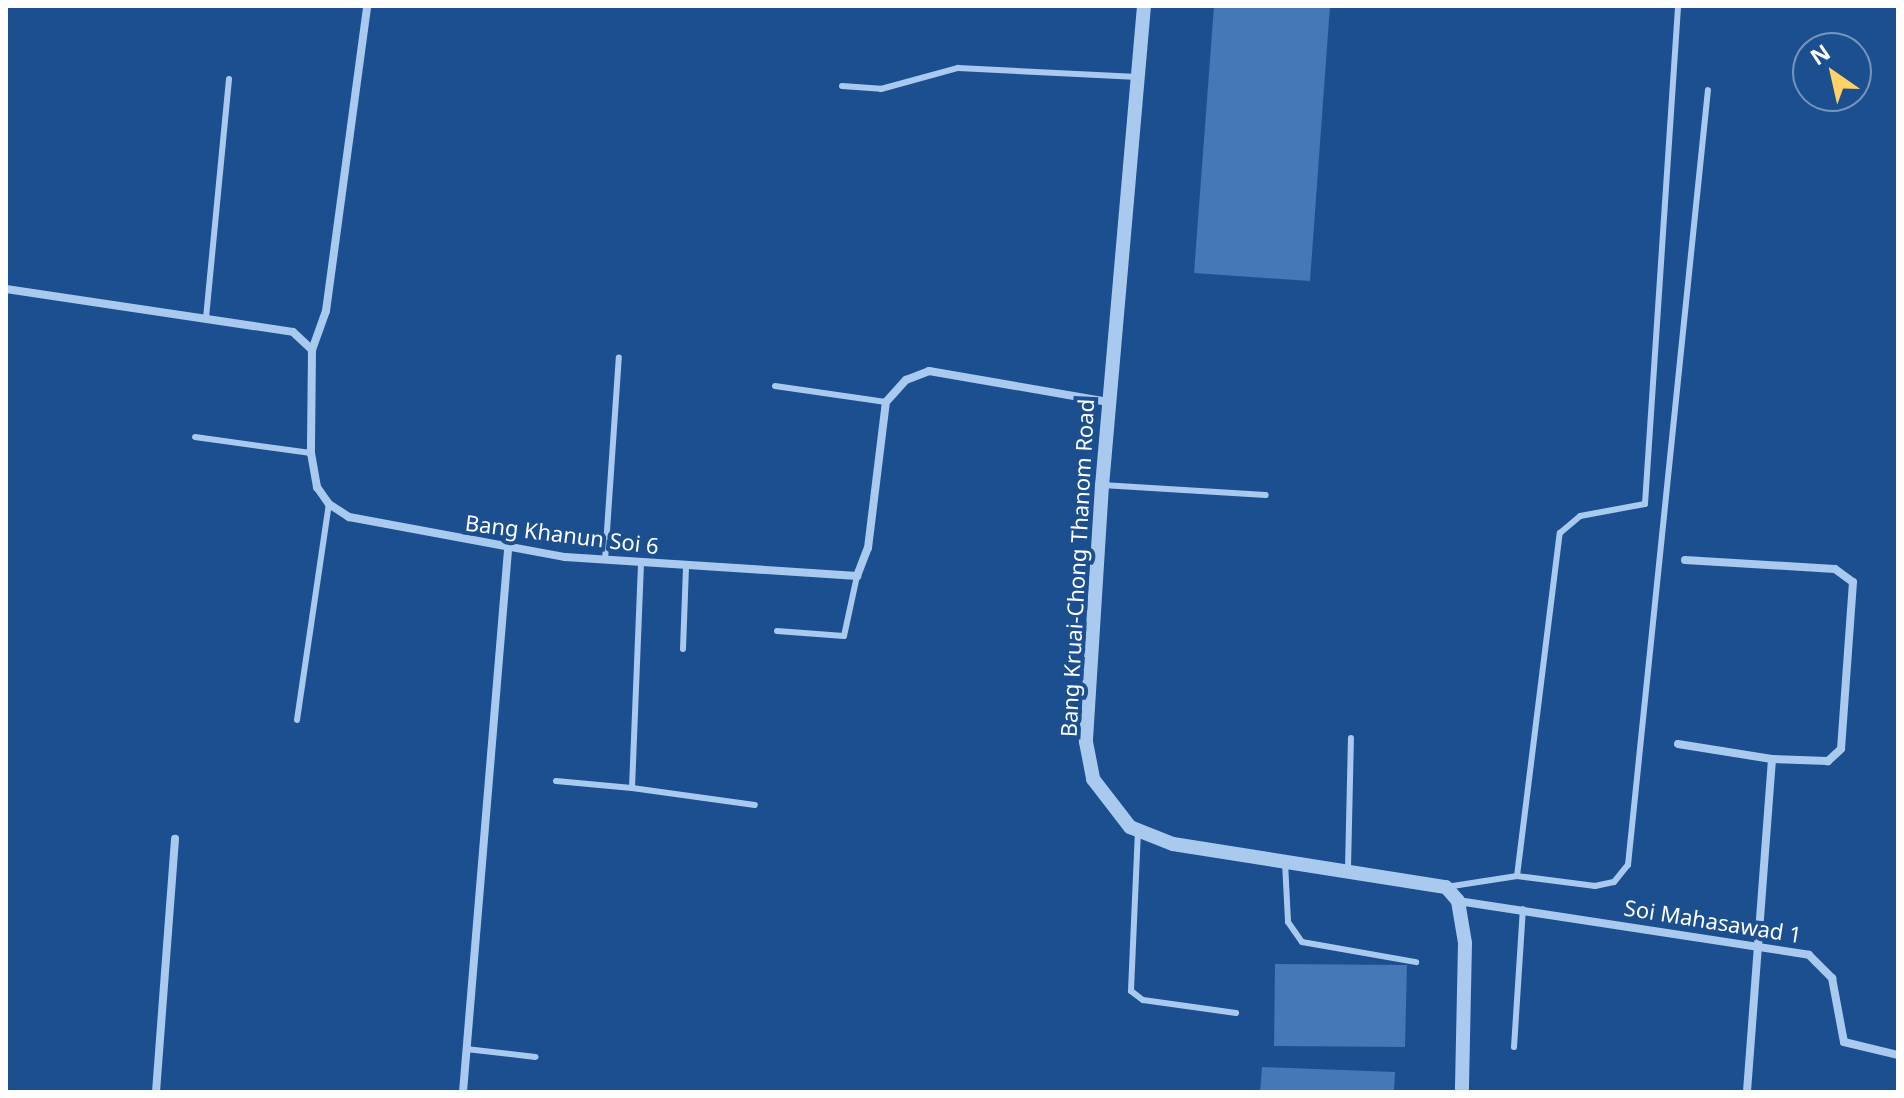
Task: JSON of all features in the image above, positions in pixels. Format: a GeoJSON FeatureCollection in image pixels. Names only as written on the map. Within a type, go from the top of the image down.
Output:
{"type":"FeatureCollection","features":[{"type":"Feature","properties":{"kind":"street"},"geometry":{"type":"LineString","coordinates":[[329,504],[317,487],[311,453],[312,350],[326,311],[367,6]]}},
{"type":"Feature","properties":{"kind":"street","name":"Bang Kruai-Chong Thanom Road"},"geometry":{"type":"LineString","coordinates":[[1144,6],[1102,485],[1086,742],[1093,779],[1110,809],[1138,830],[1173,844],[1348,868],[1446,887]]}},
{"type":"Feature","properties":{"kind":"street"},"geometry":{"type":"LineString","coordinates":[[6,290],[293,332],[312,350]]}},
{"type":"Feature","properties":{"kind":"street"},"geometry":{"type":"LineString","coordinates":[[857,576],[868,548],[886,402],[906,380],[929,371],[1108,402]]}},
{"type":"Feature","properties":{"kind":"street","name":"Bang Khanun Soi 6"},"geometry":{"type":"LineString","coordinates":[[329,504],[349,517],[508,550],[686,569],[857,576]]}},
{"type":"Feature","properties":{"kind":"street"},"geometry":{"type":"LineString","coordinates":[[463,1092],[508,550]]}},
{"type":"Feature","properties":{"kind":"street"},"geometry":{"type":"LineString","coordinates":[[1678,744],[1772,759],[1828,761],[1841,749],[1853,582],[1835,569],[1685,560]]}},
{"type":"Feature","properties":{"kind":"street"},"geometry":{"type":"LineString","coordinates":[[1747,1092],[1772,759]]}},
{"type":"Feature","properties":{"kind":"street"},"geometry":{"type":"LineString","coordinates":[[156,1092],[175,839]]}},
{"type":"Feature","properties":{"kind":"street"},"geometry":{"type":"LineString","coordinates":[[1446,887],[1458,901],[1467,978],[1462,1092]]}},
{"type":"Feature","properties":{"kind":"street","name":"Soi Mahasawad 1"},"geometry":{"type":"LineString","coordinates":[[1458,901],[1523,909],[1820,960],[1832,978],[1844,1042],[1898,1055]]}},
{"type":"Feature","properties":{"kind":"lane"},"geometry":{"type":"LineString","coordinates":[[1517,876],[1560,533],[1567,521],[1638,509],[1647,498],[1678,6]]}},
{"type":"Feature","properties":{"kind":"lane"},"geometry":{"type":"LineString","coordinates":[[842,86],[881,89],[958,68],[1138,77]]}},
{"type":"Feature","properties":{"kind":"lane"},"geometry":{"type":"LineString","coordinates":[[206,318],[229,79]]}},
{"type":"Feature","properties":{"kind":"lane"},"geometry":{"type":"LineString","coordinates":[[1446,887],[1517,876],[1595,886],[1614,882],[1628,865],[1708,90]]}},
{"type":"Feature","properties":{"kind":"lane"},"geometry":{"type":"LineString","coordinates":[[605,560],[619,357]]}},
{"type":"Feature","properties":{"kind":"lane"},"geometry":{"type":"LineString","coordinates":[[775,386],[886,402]]}},
{"type":"Feature","properties":{"kind":"lane"},"geometry":{"type":"LineString","coordinates":[[195,437],[311,453]]}},
{"type":"Feature","properties":{"kind":"lane"},"geometry":{"type":"LineString","coordinates":[[1102,485],[1266,495]]}},
{"type":"Feature","properties":{"kind":"lane"},"geometry":{"type":"LineString","coordinates":[[297,720],[329,504]]}},
{"type":"Feature","properties":{"kind":"lane"},"geometry":{"type":"LineString","coordinates":[[632,788],[641,563]]}},
{"type":"Feature","properties":{"kind":"lane"},"geometry":{"type":"LineString","coordinates":[[683,649],[686,569]]}},
{"type":"Feature","properties":{"kind":"lane"},"geometry":{"type":"LineString","coordinates":[[777,631],[844,636],[857,576]]}},
{"type":"Feature","properties":{"kind":"lane"},"geometry":{"type":"LineString","coordinates":[[1348,868],[1351,738]]}},
{"type":"Feature","properties":{"kind":"lane"},"geometry":{"type":"LineString","coordinates":[[556,781],[755,805]]}},
{"type":"Feature","properties":{"kind":"lane"},"geometry":{"type":"LineString","coordinates":[[1138,830],[1131,991],[1143,1000],[1236,1013]]}},
{"type":"Feature","properties":{"kind":"lane"},"geometry":{"type":"LineString","coordinates":[[1284,859],[1288,922],[1302,942],[1416,962]]}},
{"type":"Feature","properties":{"kind":"lane"},"geometry":{"type":"LineString","coordinates":[[1514,1047],[1523,909]]}},
{"type":"Feature","properties":{"kind":"lane"},"geometry":{"type":"LineString","coordinates":[[466,1049],[536,1057]]}},
{"type":"Feature","properties":{"kind":"building"},"geometry":{"type":"Polygon","coordinates":[[[1214,6],[1330,6],[1310,281],[1194,273],[1214,6]]]}},
{"type":"Feature","properties":{"kind":"building"},"geometry":{"type":"Polygon","coordinates":[[[1275,964],[1407,965],[1405,1047],[1274,1046],[1275,964]]]}},
{"type":"Feature","properties":{"kind":"building"},"geometry":{"type":"Polygon","coordinates":[[[1262,1067],[1395,1072],[1394,1092],[1260,1092],[1262,1067]]]}}]}
